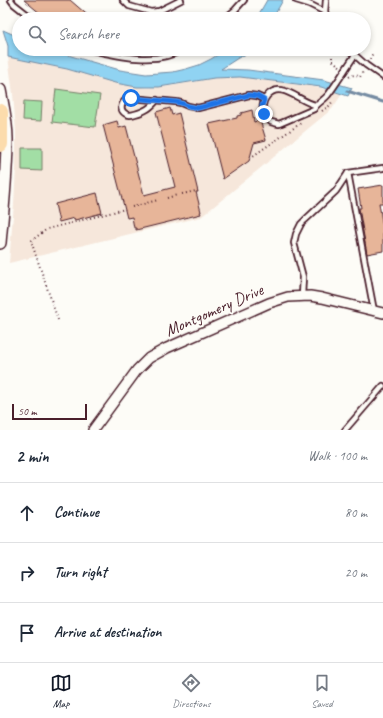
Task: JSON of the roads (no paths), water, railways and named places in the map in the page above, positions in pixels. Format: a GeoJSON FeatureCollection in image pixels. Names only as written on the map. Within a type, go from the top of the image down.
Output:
{"type":"FeatureCollection","features":[{"type":"Feature","properties":{"kind":"highway"},"geometry":{"type":"LineString","coordinates":[[0,112],[0,144]]}},
{"type":"Feature","properties":{"kind":"street"},"geometry":{"type":"LineString","coordinates":[[0,90],[4,109],[7,138],[0,243]]}},
{"type":"Feature","properties":{"kind":"street","name":"Montgomery Drive"},"geometry":{"type":"LineString","coordinates":[[93,430],[137,370],[149,358],[158,352],[269,303],[288,297],[310,296],[378,312]]}},
{"type":"Feature","properties":{"kind":"lane"},"geometry":{"type":"LineString","coordinates":[[11,0],[24,12]]}},
{"type":"Feature","properties":{"kind":"lane"},"geometry":{"type":"LineString","coordinates":[[124,0],[129,6],[151,12],[157,12],[181,0]]}},
{"type":"Feature","properties":{"kind":"lane"},"geometry":{"type":"LineString","coordinates":[[233,12],[244,0]]}},
{"type":"Feature","properties":{"kind":"lane"},"geometry":{"type":"LineString","coordinates":[[296,0],[309,4],[324,12],[326,0]]}},
{"type":"Feature","properties":{"kind":"lane"},"geometry":{"type":"LineString","coordinates":[[124,56],[150,58],[168,56]]}},
{"type":"Feature","properties":{"kind":"lane"},"geometry":{"type":"LineString","coordinates":[[316,105],[309,104],[287,92],[279,90],[271,92],[264,100],[262,106],[264,117],[271,122],[279,124],[314,109],[316,105],[325,99],[330,93],[354,56]]}},
{"type":"Feature","properties":{"kind":"lane"},"geometry":{"type":"LineString","coordinates":[[356,56],[383,77]]}},
{"type":"Feature","properties":{"kind":"lane"},"geometry":{"type":"LineString","coordinates":[[157,100],[145,111],[131,115],[126,114],[122,109],[122,103],[128,98],[157,100],[176,102],[198,108],[249,95],[257,96],[264,100]]}},
{"type":"Feature","properties":{"kind":"lane"},"geometry":{"type":"LineString","coordinates":[[303,100],[305,108],[303,114]]}},
{"type":"Feature","properties":{"kind":"lane"},"geometry":{"type":"LineString","coordinates":[[302,296],[303,277],[294,243],[296,234],[301,224],[336,191],[348,173],[383,168]]}},
{"type":"Feature","properties":{"kind":"lane"},"geometry":{"type":"LineString","coordinates":[[348,173],[378,312]]}},
{"type":"Feature","properties":{"kind":"lane"},"geometry":{"type":"LineString","coordinates":[[345,430],[383,386]]}},
{"type":"Feature","properties":{"kind":"water"},"geometry":{"type":"Polygon","coordinates":[[[267,0],[283,0],[276,12],[260,12],[267,0]]]}},
{"type":"Feature","properties":{"kind":"water"},"geometry":{"type":"Polygon","coordinates":[[[3,30],[12,34],[12,56],[71,56],[120,70],[146,74],[173,72],[186,69],[199,65],[216,56],[242,56],[221,69],[248,70],[324,80],[352,88],[348,96],[321,87],[240,77],[214,78],[159,87],[137,87],[115,83],[67,69],[8,57],[8,46],[3,30]]]}},
{"type":"Feature","properties":{"kind":"waterway"},"geometry":{"type":"LineString","coordinates":[[347,91],[383,102]]}}]}
